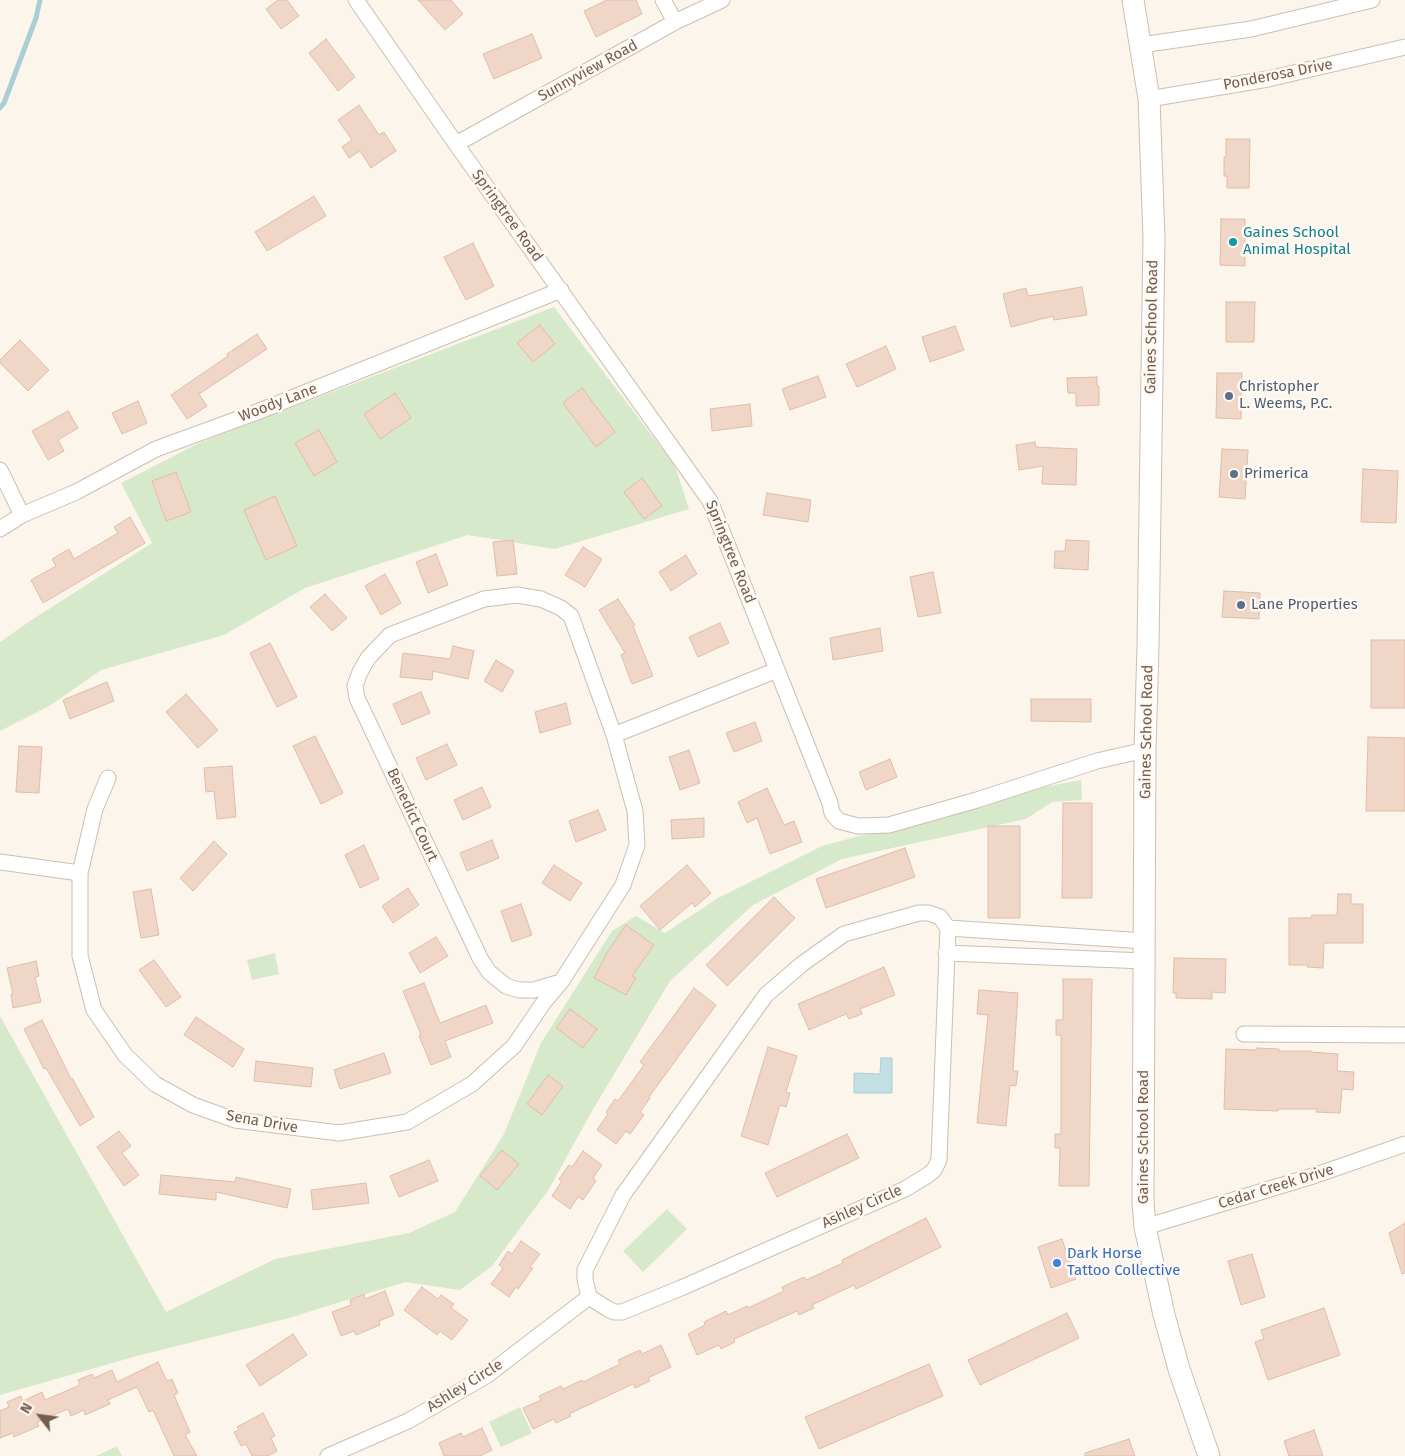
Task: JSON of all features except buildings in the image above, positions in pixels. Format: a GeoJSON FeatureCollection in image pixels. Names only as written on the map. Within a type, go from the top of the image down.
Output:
{"type":"FeatureCollection","features":[{"type":"Feature","properties":{"kind":"main road","name":"Gaines School Road"},"geometry":{"type":"LineString","coordinates":[[1133,0],[1149,98],[1154,237],[1145,750],[1143,1202],[1145,1227],[1164,1315],[1209,1456]]}},
{"type":"Feature","properties":{"kind":"street","name":"Springtree Road"},"geometry":{"type":"LineString","coordinates":[[356,0],[456,144],[710,500],[830,803],[832,813],[839,821],[858,826],[889,825],[977,800],[1097,761],[1145,750]]}},
{"type":"Feature","properties":{"kind":"street"},"geometry":{"type":"LineString","coordinates":[[663,0],[675,22]]}},
{"type":"Feature","properties":{"kind":"street","name":"Sunnyview Road"},"geometry":{"type":"LineString","coordinates":[[456,144],[675,22],[722,0]]}},
{"type":"Feature","properties":{"kind":"street"},"geometry":{"type":"LineString","coordinates":[[1141,45],[1251,29],[1372,0]]}},
{"type":"Feature","properties":{"kind":"street","name":"Ponderosa Drive"},"geometry":{"type":"LineString","coordinates":[[1149,98],[1268,79],[1405,46]]}},
{"type":"Feature","properties":{"kind":"street","name":"Woody Lane"},"geometry":{"type":"LineString","coordinates":[[0,529],[22,515],[76,492],[156,449],[266,408],[561,290]]}},
{"type":"Feature","properties":{"kind":"street"},"geometry":{"type":"LineString","coordinates":[[0,470],[22,515]]}},
{"type":"Feature","properties":{"kind":"street","name":"Benedict Court"},"geometry":{"type":"LineString","coordinates":[[517,595],[542,599],[561,608],[571,616],[614,735],[635,811],[637,845],[622,885],[561,982],[534,990],[519,990],[506,986],[490,972],[480,958],[357,698],[355,686],[360,672],[368,658],[390,635],[484,599],[517,595]]}},
{"type":"Feature","properties":{"kind":"street"},"geometry":{"type":"LineString","coordinates":[[614,735],[777,670]]}},
{"type":"Feature","properties":{"kind":"street","name":"Sena Drive"},"geometry":{"type":"LineString","coordinates":[[108,778],[95,809],[80,873],[80,956],[94,1010],[124,1055],[155,1084],[193,1105],[235,1120],[339,1134],[407,1122],[472,1084],[514,1046],[544,1002],[561,982]]}},
{"type":"Feature","properties":{"kind":"street"},"geometry":{"type":"LineString","coordinates":[[0,862],[80,873]]}},
{"type":"Feature","properties":{"kind":"street"},"geometry":{"type":"LineString","coordinates":[[589,1297],[585,1270],[623,1195],[766,995],[802,964],[844,934],[929,913],[940,917],[948,928],[1145,951]]}},
{"type":"Feature","properties":{"kind":"street","name":"Ashley Circle"},"geometry":{"type":"LineString","coordinates":[[328,1456],[408,1421],[486,1376],[589,1297],[614,1312],[622,1312],[682,1288],[905,1189],[934,1170],[939,1160],[948,928]]}},
{"type":"Feature","properties":{"kind":"street"},"geometry":{"type":"LineString","coordinates":[[946,953],[1145,951]]}},
{"type":"Feature","properties":{"kind":"street"},"geometry":{"type":"LineString","coordinates":[[1244,1034],[1405,1035]]}},
{"type":"Feature","properties":{"kind":"street","name":"Cedar Creek Drive"},"geometry":{"type":"LineString","coordinates":[[1145,1227],[1316,1175],[1405,1144]]}},
{"type":"Feature","properties":{"kind":"green space"},"geometry":{"type":"Polygon","coordinates":[[[554,307],[675,466],[689,509],[555,549],[468,535],[305,588],[224,635],[101,670],[51,705],[0,731],[0,642],[152,543],[121,483],[199,443],[554,307]]]}},
{"type":"Feature","properties":{"kind":"green space"},"geometry":{"type":"Polygon","coordinates":[[[1081,780],[1082,800],[1052,802],[1026,819],[842,859],[753,905],[670,981],[592,1111],[549,1189],[492,1266],[460,1290],[405,1282],[289,1318],[137,1356],[0,1395],[0,1016],[166,1312],[275,1259],[409,1233],[455,1212],[504,1134],[541,1043],[612,931],[636,916],[665,933],[718,898],[822,846],[1044,787],[1081,780]]]}},
{"type":"Feature","properties":{"kind":"green space"},"geometry":{"type":"Polygon","coordinates":[[[275,953],[279,974],[252,980],[247,960],[275,953]]]}},
{"type":"Feature","properties":{"kind":"green space"},"geometry":{"type":"Polygon","coordinates":[[[667,1209],[687,1229],[643,1272],[623,1251],[667,1209]]]}},
{"type":"Feature","properties":{"kind":"green space"},"geometry":{"type":"Polygon","coordinates":[[[520,1407],[532,1433],[501,1447],[489,1422],[520,1407]]]}},
{"type":"Feature","properties":{"kind":"green space"},"geometry":{"type":"Polygon","coordinates":[[[115,1447],[118,1448],[122,1456],[96,1456],[115,1447]]]}},
{"type":"Feature","properties":{"kind":"water"},"geometry":{"type":"Polygon","coordinates":[[[881,1058],[892,1058],[892,1093],[854,1093],[854,1073],[880,1074],[881,1058]]]}},
{"type":"Feature","properties":{"kind":"waterway"},"geometry":{"type":"LineString","coordinates":[[0,108],[4,103],[36,18],[40,0]]}},
{"type":"Feature","properties":{"kind":"place","name":"Gaines School Animal Hospital"},"geometry":{"type":"Point","coordinates":[1233,242]}},
{"type":"Feature","properties":{"kind":"place","name":"Christopher L. Weems, P.C."},"geometry":{"type":"Point","coordinates":[1229,396]}},
{"type":"Feature","properties":{"kind":"place","name":"Primerica"},"geometry":{"type":"Point","coordinates":[1234,474]}},
{"type":"Feature","properties":{"kind":"place","name":"Lane Properties"},"geometry":{"type":"Point","coordinates":[1241,605]}},
{"type":"Feature","properties":{"kind":"place","name":"Dark Horse Tattoo Collective"},"geometry":{"type":"Point","coordinates":[1057,1263]}}]}
